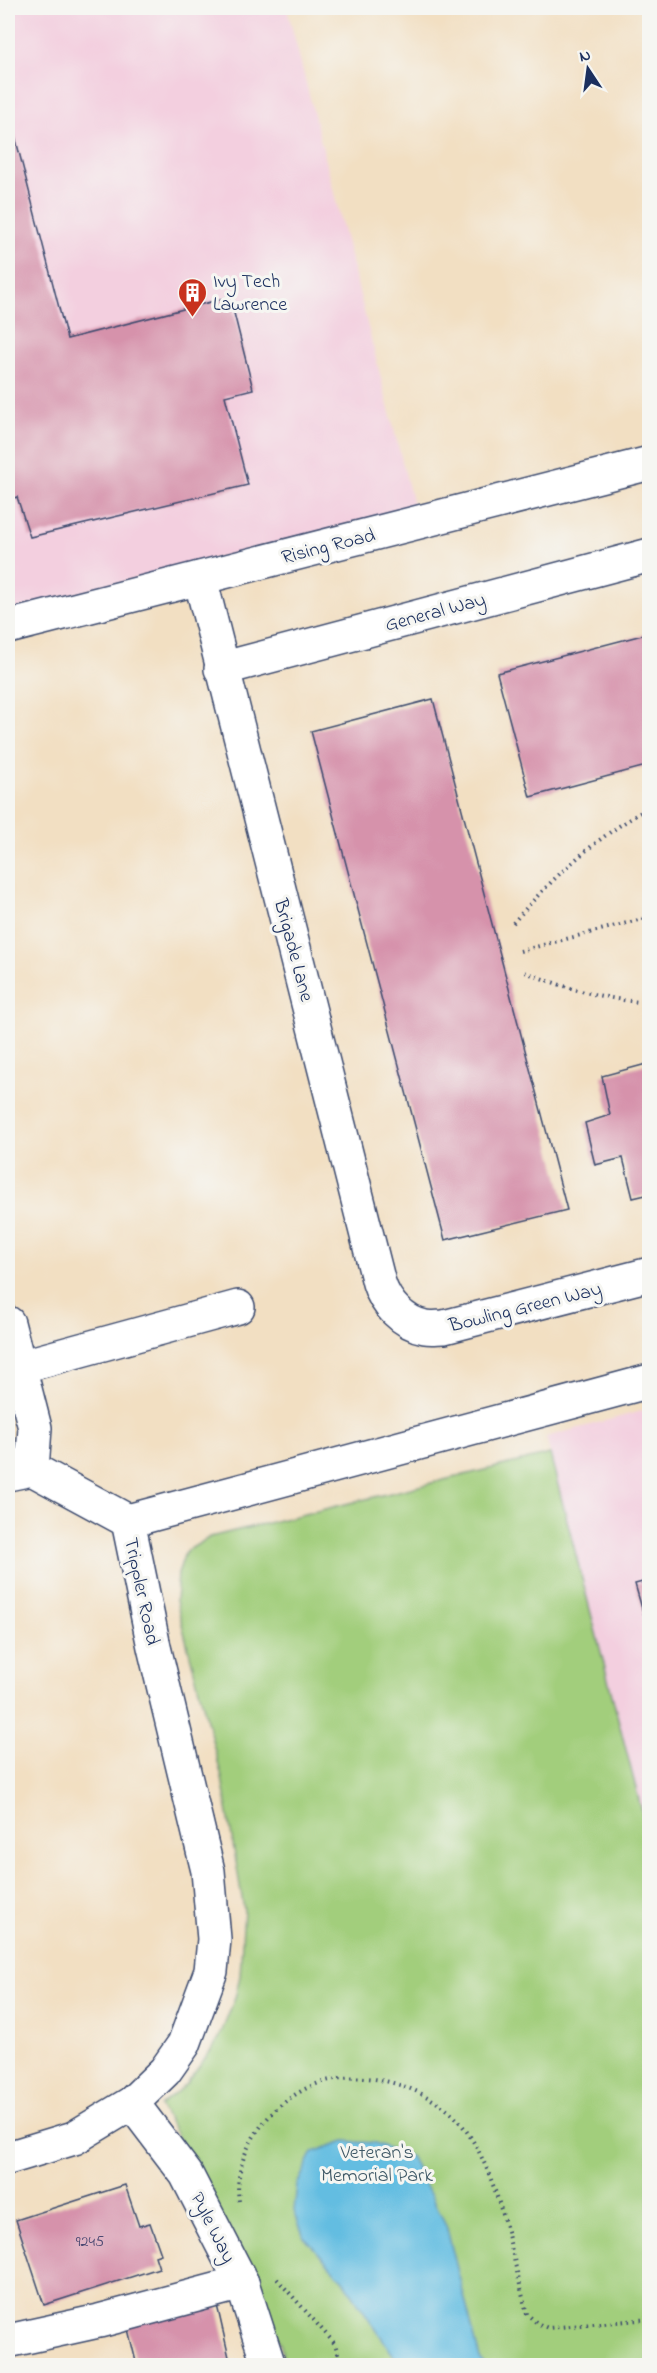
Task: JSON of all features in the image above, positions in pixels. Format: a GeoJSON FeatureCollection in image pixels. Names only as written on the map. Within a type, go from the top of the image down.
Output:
{"type":"FeatureCollection","features":[{"type":"Feature","properties":{"kind":"street","name":"Rising Road"},"geometry":{"type":"LineString","coordinates":[[8,627],[650,463]]}},
{"type":"Feature","properties":{"kind":"street","name":"General Way"},"geometry":{"type":"LineString","coordinates":[[221,669],[650,555]]}},
{"type":"Feature","properties":{"kind":"street","name":"Brigade Lane"},"geometry":{"type":"LineString","coordinates":[[200,578],[221,669],[381,1290],[389,1304],[402,1316]]}},
{"type":"Feature","properties":{"kind":"street","name":"Bowling Green Way"},"geometry":{"type":"LineString","coordinates":[[402,1316],[423,1327],[444,1327],[650,1274]]}},
{"type":"Feature","properties":{"kind":"street"},"geometry":{"type":"LineString","coordinates":[[19,1366],[238,1307]]}},
{"type":"Feature","properties":{"kind":"street"},"geometry":{"type":"LineString","coordinates":[[8,1323],[35,1428],[20,1472],[128,1521]]}},
{"type":"Feature","properties":{"kind":"street","name":"Trippler Road"},"geometry":{"type":"LineString","coordinates":[[8,2158],[74,2138],[132,2103],[165,2071],[184,2044],[211,1971],[214,1939],[208,1871],[154,1647],[128,1521],[650,1382]]}},
{"type":"Feature","properties":{"kind":"street","name":"Pyle Way"},"geometry":{"type":"LineString","coordinates":[[132,2103],[186,2174],[242,2283],[269,2366]]}},
{"type":"Feature","properties":{"kind":"street"},"geometry":{"type":"LineString","coordinates":[[8,2341],[99,2321],[242,2283]]}},
{"type":"Feature","properties":{"kind":"path"},"geometry":{"type":"LineString","coordinates":[[513,923],[550,881],[574,860],[650,807]]}},
{"type":"Feature","properties":{"kind":"path"},"geometry":{"type":"LineString","coordinates":[[520,951],[650,917]]}},
{"type":"Feature","properties":{"kind":"path"},"geometry":{"type":"LineString","coordinates":[[525,972],[554,984],[605,997],[650,1003]]}},
{"type":"Feature","properties":{"kind":"path"},"geometry":{"type":"LineString","coordinates":[[240,2208],[239,2171],[251,2143],[265,2120],[289,2098],[329,2080],[362,2078],[396,2084],[433,2100],[462,2125],[491,2179],[527,2314],[537,2324],[548,2328],[650,2319]]}},
{"type":"Feature","properties":{"kind":"path"},"geometry":{"type":"LineString","coordinates":[[276,2278],[335,2344],[342,2366]]}},
{"type":"Feature","properties":{"kind":"shaded area"},"geometry":{"type":"Polygon","coordinates":[[[8,8],[287,8],[414,508],[8,611],[8,8]]]}},
{"type":"Feature","properties":{"kind":"shaded area"},"geometry":{"type":"Polygon","coordinates":[[[649,1409],[649,1839],[546,1437],[649,1409]]]}},
{"type":"Feature","properties":{"kind":"green space","name":"Veteran's Memorial Park"},"geometry":{"type":"Polygon","coordinates":[[[550,1454],[649,1839],[649,2365],[284,2365],[281,2346],[198,2172],[160,2106],[186,2084],[218,2041],[235,1998],[240,1976],[244,1910],[222,1778],[176,1601],[178,1574],[185,1552],[210,1537],[550,1454]]]}},
{"type":"Feature","properties":{"kind":"water"},"geometry":{"type":"Polygon","coordinates":[[[345,2141],[375,2143],[410,2156],[446,2225],[480,2359],[485,2365],[400,2365],[343,2280],[304,2237],[294,2211],[297,2185],[313,2152],[345,2141]]]}},
{"type":"Feature","properties":{"kind":"building","name":"Ivy Tech Lawrence"},"geometry":{"type":"Polygon","coordinates":[[[8,109],[67,339],[230,297],[253,389],[225,396],[248,485],[30,537],[17,497],[8,500],[8,109]]]}},
{"type":"Feature","properties":{"kind":"building"},"geometry":{"type":"Polygon","coordinates":[[[650,633],[650,765],[530,797],[497,673],[650,633]]]}},
{"type":"Feature","properties":{"kind":"building"},"geometry":{"type":"Polygon","coordinates":[[[433,699],[567,1210],[445,1240],[311,731],[433,699]]]}},
{"type":"Feature","properties":{"kind":"building"},"geometry":{"type":"Polygon","coordinates":[[[650,1063],[650,1194],[633,1198],[623,1158],[595,1165],[585,1123],[610,1115],[602,1076],[650,1063]]]}},
{"type":"Feature","properties":{"kind":"building"},"geometry":{"type":"Polygon","coordinates":[[[650,1580],[650,1632],[649,1633],[635,1584],[650,1580]]]}},
{"type":"Feature","properties":{"kind":"building"},"geometry":{"type":"Polygon","coordinates":[[[125,2185],[139,2226],[150,2223],[161,2254],[155,2256],[159,2268],[44,2305],[16,2220],[125,2185]]]}},
{"type":"Feature","properties":{"kind":"building"},"geometry":{"type":"Polygon","coordinates":[[[217,2305],[231,2366],[137,2366],[127,2325],[217,2305]]]}},
{"type":"Feature","properties":{"kind":"place","name":"Ivy Tech Lawrence"},"geometry":{"type":"Point","coordinates":[192,318]}}]}
